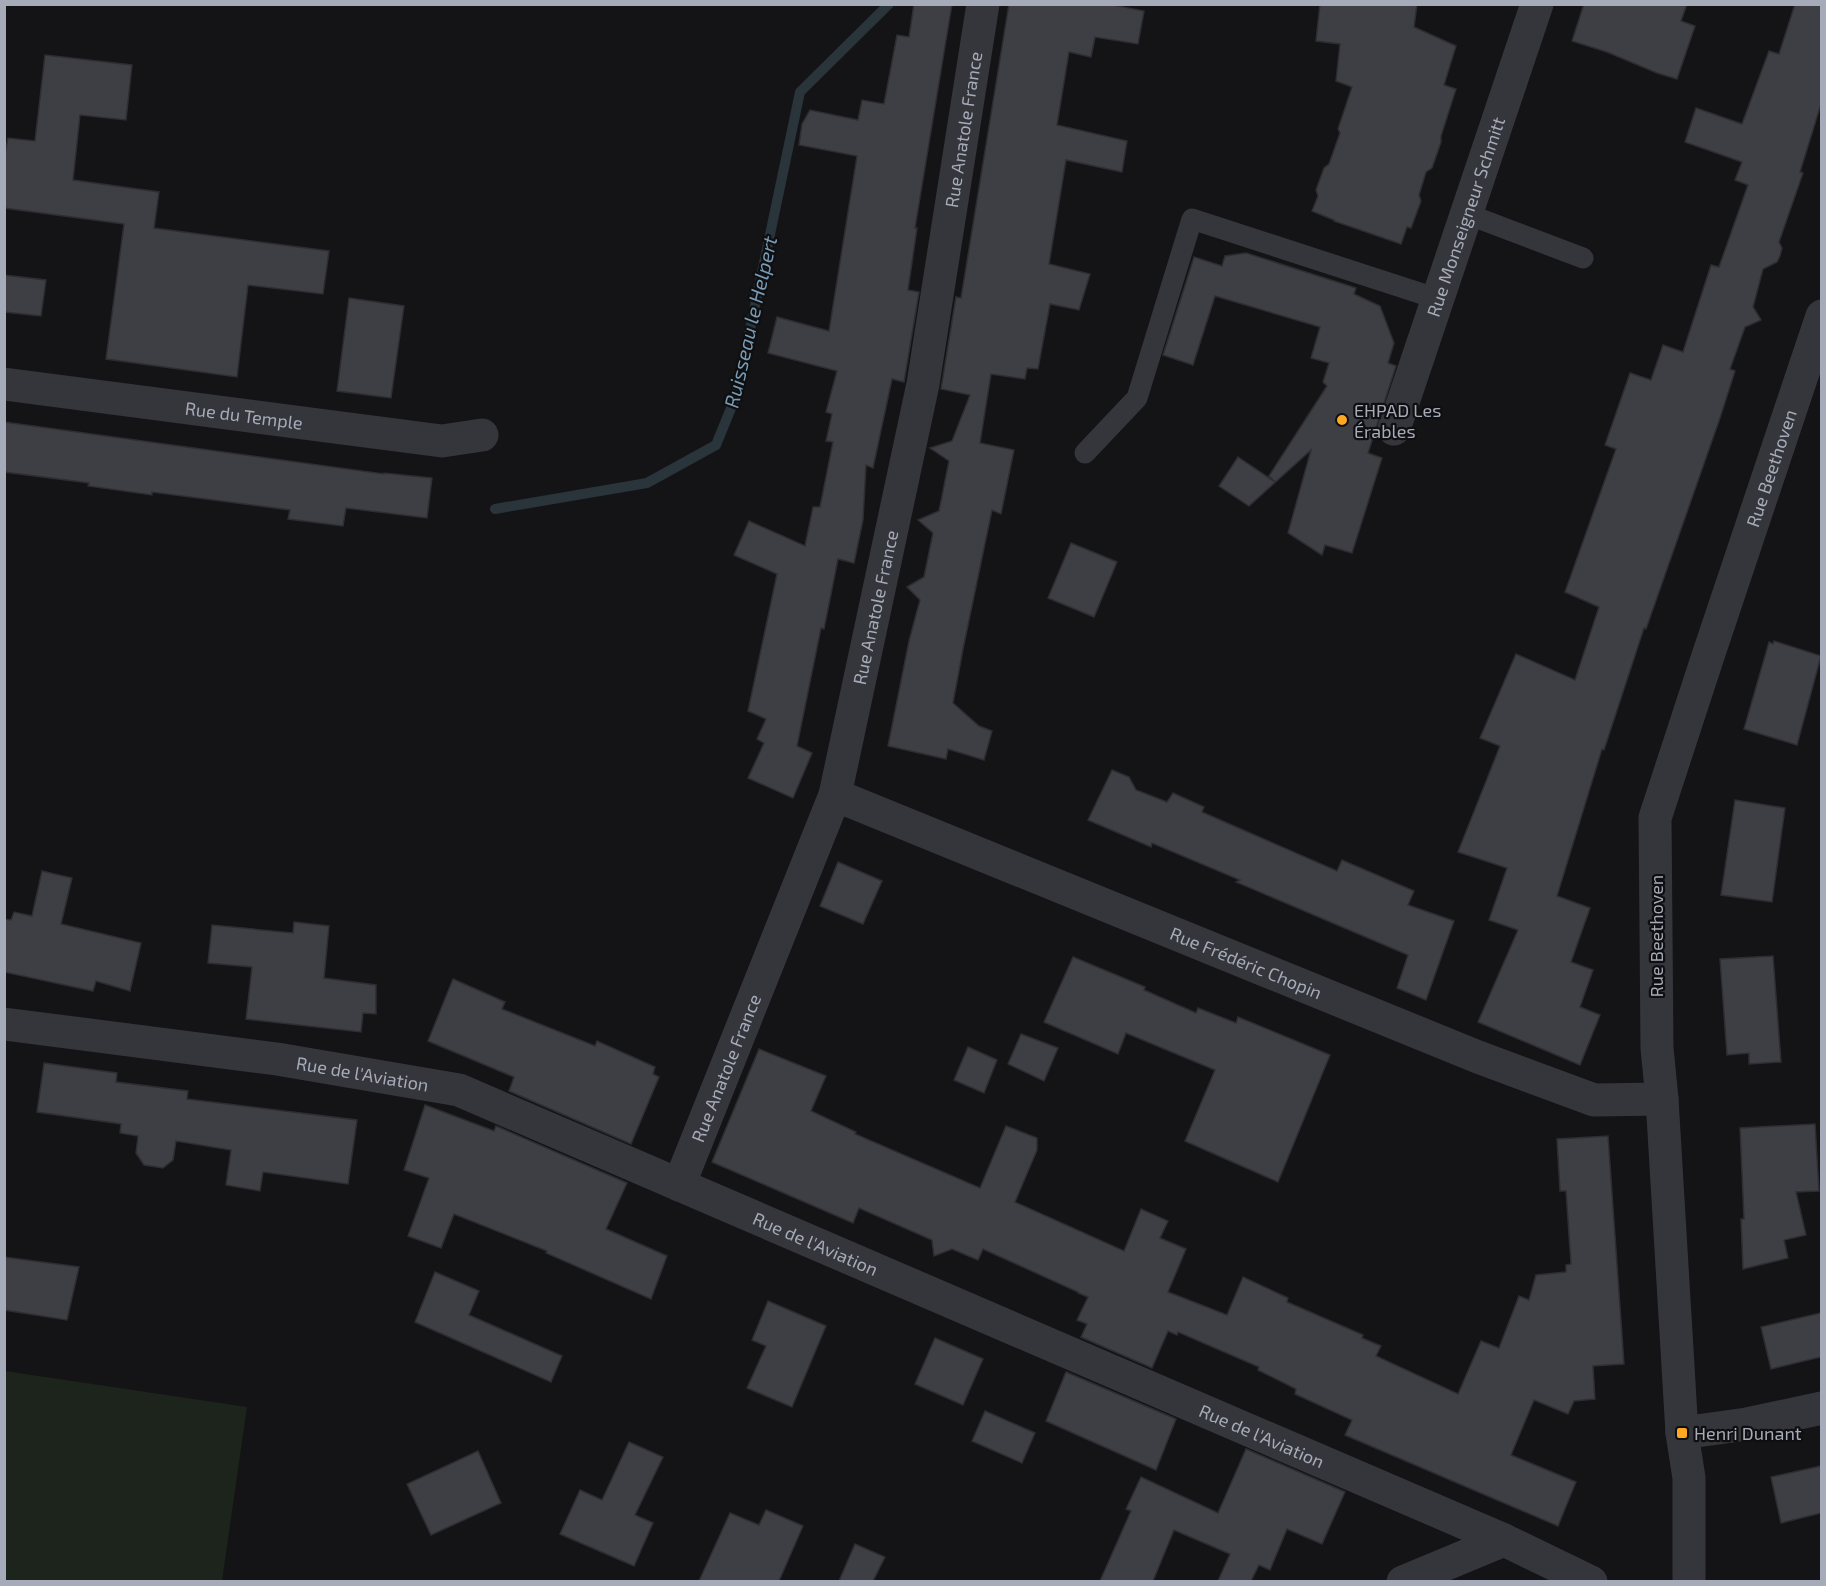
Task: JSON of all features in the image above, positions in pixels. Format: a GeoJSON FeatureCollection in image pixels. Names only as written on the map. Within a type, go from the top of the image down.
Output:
{"type":"FeatureCollection","features":[{"type":"Feature","properties":{"kind":"street","name":"Rue Anatole France"},"geometry":{"type":"LineString","coordinates":[[680,1185],[835,795],[923,384],[983,4]]}},
{"type":"Feature","properties":{"kind":"street","name":"Rue Monseigneur Schmitt"},"geometry":{"type":"LineString","coordinates":[[1394,429],[1537,4]]}},
{"type":"Feature","properties":{"kind":"street","name":"Rue Beethoven"},"geometry":{"type":"LineString","coordinates":[[1689,1581],[1689,1478],[1682,1433],[1657,1048],[1655,818],[1821,316]]}},
{"type":"Feature","properties":{"kind":"street","name":"Rue du Temple"},"geometry":{"type":"LineString","coordinates":[[4,384],[442,441],[482,435]]}},
{"type":"Feature","properties":{"kind":"street","name":"Rue Frédéric Chopin"},"geometry":{"type":"LineString","coordinates":[[835,795],[1478,1057],[1594,1100],[1662,1099]]}},
{"type":"Feature","properties":{"kind":"street","name":"Rue de l'Aviation"},"geometry":{"type":"LineString","coordinates":[[4,1024],[277,1059],[459,1090],[1504,1540],[1591,1581]]}},
{"type":"Feature","properties":{"kind":"street"},"geometry":{"type":"LineString","coordinates":[[1682,1433],[1747,1424],[1821,1408]]}},
{"type":"Feature","properties":{"kind":"street"},"geometry":{"type":"LineString","coordinates":[[1403,1581],[1504,1540]]}},
{"type":"Feature","properties":{"kind":"lane"},"geometry":{"type":"LineString","coordinates":[[1467,214],[1583,258]]}},
{"type":"Feature","properties":{"kind":"lane"},"geometry":{"type":"LineString","coordinates":[[1085,453],[1137,398],[1192,219],[1438,299]]}},
{"type":"Feature","properties":{"kind":"shaded area"},"geometry":{"type":"Polygon","coordinates":[[[5,1371],[247,1407],[222,1581],[5,1581],[5,1371]]]}},
{"type":"Feature","properties":{"kind":"building"},"geometry":{"type":"Polygon","coordinates":[[[914,4],[952,4],[915,228],[917,228],[908,290],[919,292],[904,382],[892,379],[873,468],[866,465],[863,520],[854,563],[838,559],[824,629],[821,628],[797,746],[812,753],[793,798],[748,778],[764,743],[757,739],[766,719],[748,711],[777,574],[734,555],[749,521],[805,546],[813,507],[820,507],[833,442],[826,441],[832,414],[826,412],[837,371],[768,353],[777,317],[829,331],[857,156],[799,145],[802,124],[810,110],[858,120],[862,100],[884,104],[897,35],[909,37],[914,4]]]}},
{"type":"Feature","properties":{"kind":"building"},"geometry":{"type":"Polygon","coordinates":[[[1009,4],[1108,4],[1144,11],[1138,44],[1095,37],[1091,57],[1069,52],[1057,125],[1127,141],[1122,172],[1066,160],[1049,264],[1090,274],[1079,310],[1050,304],[1038,369],[1027,368],[1025,379],[991,374],[980,443],[1014,450],[1001,514],[992,510],[953,703],[979,726],[992,731],[984,760],[948,749],[946,759],[888,746],[909,641],[920,600],[907,587],[924,577],[933,533],[918,520],[939,511],[949,461],[930,448],[952,441],[970,395],[941,389],[956,297],[961,298],[1009,4]]]}},
{"type":"Feature","properties":{"kind":"building"},"geometry":{"type":"Polygon","coordinates":[[[1320,4],[1417,4],[1414,27],[1456,46],[1444,85],[1456,89],[1432,168],[1426,172],[1419,195],[1421,201],[1411,228],[1407,227],[1401,244],[1312,211],[1318,196],[1316,190],[1324,168],[1329,164],[1340,133],[1338,129],[1352,87],[1336,81],[1340,44],[1316,41],[1320,4]]]}},
{"type":"Feature","properties":{"kind":"building"},"geometry":{"type":"Polygon","coordinates":[[[1584,4],[1687,4],[1681,21],[1695,26],[1677,79],[1572,41],[1584,4]]]}},
{"type":"Feature","properties":{"kind":"building"},"geometry":{"type":"Polygon","coordinates":[[[1795,4],[1821,4],[1821,104],[1800,172],[1803,173],[1779,242],[1782,248],[1780,256],[1777,262],[1763,269],[1753,307],[1761,320],[1745,327],[1730,369],[1735,371],[1720,418],[1646,629],[1644,628],[1604,750],[1602,749],[1557,896],[1590,908],[1571,962],[1593,970],[1580,1007],[1600,1015],[1580,1065],[1478,1022],[1518,930],[1489,920],[1507,868],[1458,852],[1500,746],[1480,738],[1516,654],[1575,680],[1599,607],[1565,592],[1616,449],[1605,445],[1630,373],[1651,380],[1663,345],[1683,352],[1711,265],[1719,267],[1748,185],[1735,180],[1742,162],[1685,142],[1696,108],[1742,124],[1769,51],[1779,54],[1795,4]]]}},
{"type":"Feature","properties":{"kind":"building"},"geometry":{"type":"Polygon","coordinates":[[[45,55],[132,65],[126,120],[80,115],[73,180],[159,192],[154,228],[329,251],[323,294],[248,285],[237,377],[106,359],[124,224],[4,208],[4,159],[8,138],[35,141],[45,55]]]}},
{"type":"Feature","properties":{"kind":"building","name":"EHPAD Les Érables"},"geometry":{"type":"Polygon","coordinates":[[[1246,253],[1356,288],[1354,294],[1380,306],[1394,343],[1388,363],[1396,366],[1368,453],[1382,458],[1352,553],[1325,545],[1322,555],[1288,533],[1311,450],[1249,506],[1219,486],[1238,457],[1275,482],[1269,476],[1327,386],[1323,382],[1329,363],[1311,358],[1320,327],[1215,296],[1193,365],[1163,355],[1194,257],[1222,266],[1225,256],[1246,253]]]}},
{"type":"Feature","properties":{"kind":"building"},"geometry":{"type":"Polygon","coordinates":[[[4,275],[46,280],[41,316],[4,312],[4,275]]]}},
{"type":"Feature","properties":{"kind":"building"},"geometry":{"type":"Polygon","coordinates":[[[349,298],[404,306],[391,398],[337,391],[349,298]]]}},
{"type":"Feature","properties":{"kind":"building"},"geometry":{"type":"Polygon","coordinates":[[[4,422],[384,474],[432,478],[427,518],[346,508],[343,526],[288,519],[290,510],[152,492],[152,495],[88,486],[89,483],[4,472],[4,422]]]}},
{"type":"Feature","properties":{"kind":"building"},"geometry":{"type":"Polygon","coordinates":[[[1071,543],[1117,562],[1094,617],[1048,598],[1071,543]]]}},
{"type":"Feature","properties":{"kind":"building"},"geometry":{"type":"Polygon","coordinates":[[[1774,641],[1821,656],[1797,745],[1744,729],[1769,642],[1773,644],[1774,641]]]}},
{"type":"Feature","properties":{"kind":"building"},"geometry":{"type":"Polygon","coordinates":[[[1112,770],[1129,777],[1136,790],[1167,802],[1173,793],[1204,807],[1202,812],[1337,871],[1342,860],[1414,891],[1408,905],[1454,921],[1426,1000],[1397,988],[1408,955],[1236,882],[1240,880],[1152,843],[1151,847],[1088,820],[1112,770]]]}},
{"type":"Feature","properties":{"kind":"building"},"geometry":{"type":"Polygon","coordinates":[[[1735,800],[1785,808],[1772,902],[1721,895],[1735,800]]]}},
{"type":"Feature","properties":{"kind":"building"},"geometry":{"type":"Polygon","coordinates":[[[838,862],[882,881],[863,924],[820,906],[838,862]]]}},
{"type":"Feature","properties":{"kind":"building"},"geometry":{"type":"Polygon","coordinates":[[[42,871],[72,878],[61,924],[141,943],[130,991],[96,981],[93,991],[4,972],[4,919],[11,920],[14,912],[32,916],[42,871]]]}},
{"type":"Feature","properties":{"kind":"building"},"geometry":{"type":"Polygon","coordinates":[[[294,922],[329,926],[324,978],[376,985],[376,1014],[363,1013],[361,1032],[246,1019],[252,967],[208,963],[212,925],[293,933],[294,922]]]}},
{"type":"Feature","properties":{"kind":"building"},"geometry":{"type":"Polygon","coordinates":[[[1773,956],[1781,1062],[1749,1064],[1749,1053],[1727,1055],[1720,959],[1773,956]]]}},
{"type":"Feature","properties":{"kind":"building"},"geometry":{"type":"Polygon","coordinates":[[[1073,957],[1145,987],[1144,990],[1196,1013],[1198,1008],[1236,1023],[1238,1017],[1330,1055],[1278,1182],[1185,1141],[1215,1070],[1126,1033],[1118,1054],[1044,1022],[1073,957]]]}},
{"type":"Feature","properties":{"kind":"building"},"geometry":{"type":"Polygon","coordinates":[[[453,979],[505,1002],[502,1009],[595,1046],[597,1041],[655,1067],[653,1074],[659,1077],[631,1144],[509,1091],[514,1077],[428,1041],[453,979]]]}},
{"type":"Feature","properties":{"kind":"building"},"geometry":{"type":"Polygon","coordinates":[[[1021,1034],[1058,1048],[1044,1081],[1008,1064],[1021,1034]]]}},
{"type":"Feature","properties":{"kind":"building"},"geometry":{"type":"Polygon","coordinates":[[[968,1047],[997,1060],[984,1093],[954,1080],[968,1047]]]}},
{"type":"Feature","properties":{"kind":"building"},"geometry":{"type":"Polygon","coordinates":[[[759,1049],[826,1076],[811,1111],[856,1132],[855,1134],[980,1188],[1006,1126],[1037,1138],[1037,1150],[1015,1202],[1124,1251],[1141,1209],[1168,1221],[1160,1238],[1186,1249],[1168,1292],[1227,1315],[1243,1277],[1288,1298],[1287,1302],[1363,1335],[1362,1338],[1381,1346],[1376,1356],[1458,1394],[1481,1341],[1499,1348],[1519,1296],[1529,1300],[1536,1275],[1566,1272],[1566,1265],[1571,1264],[1566,1191],[1560,1191],[1557,1139],[1608,1136],[1624,1364],[1593,1366],[1595,1399],[1574,1401],[1568,1414],[1534,1400],[1511,1455],[1576,1482],[1558,1526],[1345,1435],[1352,1420],[1295,1394],[1296,1389],[1258,1370],[1259,1367],[1178,1332],[1177,1335],[1168,1331],[1152,1368],[1081,1337],[1087,1324],[1077,1320],[1088,1297],[1078,1292],[983,1249],[978,1260],[952,1249],[934,1256],[932,1240],[859,1208],[853,1223],[712,1162],[759,1049]]]}},
{"type":"Feature","properties":{"kind":"building"},"geometry":{"type":"Polygon","coordinates":[[[44,1063],[117,1073],[116,1082],[188,1091],[187,1099],[357,1120],[348,1184],[263,1172],[260,1191],[226,1185],[231,1150],[176,1141],[173,1160],[163,1168],[144,1165],[136,1153],[138,1136],[120,1133],[121,1124],[37,1112],[44,1063]]]}},
{"type":"Feature","properties":{"kind":"building"},"geometry":{"type":"Polygon","coordinates":[[[425,1105],[494,1131],[496,1126],[627,1183],[606,1229],[667,1256],[651,1299],[546,1253],[547,1251],[454,1214],[441,1248],[408,1236],[429,1178],[404,1170],[425,1105]]]}},
{"type":"Feature","properties":{"kind":"building"},"geometry":{"type":"Polygon","coordinates":[[[1815,1124],[1819,1191],[1796,1192],[1806,1235],[1784,1240],[1788,1258],[1743,1269],[1741,1219],[1744,1219],[1740,1128],[1815,1124]]]}},
{"type":"Feature","properties":{"kind":"building"},"geometry":{"type":"Polygon","coordinates":[[[4,1257],[79,1267],[67,1320],[4,1310],[4,1257]]]}},
{"type":"Feature","properties":{"kind":"building"},"geometry":{"type":"Polygon","coordinates":[[[435,1272],[479,1291],[469,1315],[562,1356],[551,1382],[415,1322],[435,1272]]]}},
{"type":"Feature","properties":{"kind":"building"},"geometry":{"type":"Polygon","coordinates":[[[768,1301],[826,1326],[792,1407],[747,1388],[766,1346],[752,1340],[768,1301]]]}},
{"type":"Feature","properties":{"kind":"building"},"geometry":{"type":"Polygon","coordinates":[[[1821,1313],[1821,1357],[1771,1369],[1761,1327],[1821,1313]]]}},
{"type":"Feature","properties":{"kind":"building"},"geometry":{"type":"Polygon","coordinates":[[[935,1338],[983,1359],[963,1405],[915,1384],[935,1338]]]}},
{"type":"Feature","properties":{"kind":"building"},"geometry":{"type":"Polygon","coordinates":[[[1066,1372],[1176,1419],[1156,1470],[1046,1421],[1066,1372]]]}},
{"type":"Feature","properties":{"kind":"building"},"geometry":{"type":"Polygon","coordinates":[[[985,1411],[1035,1433],[1022,1463],[972,1441],[985,1411]]]}},
{"type":"Feature","properties":{"kind":"building"},"geometry":{"type":"Polygon","coordinates":[[[629,1442],[663,1457],[635,1515],[653,1523],[634,1566],[560,1534],[580,1490],[602,1500],[629,1442]]]}},
{"type":"Feature","properties":{"kind":"building"},"geometry":{"type":"Polygon","coordinates":[[[1246,1449],[1345,1492],[1322,1544],[1287,1529],[1270,1570],[1259,1565],[1251,1581],[1218,1581],[1230,1554],[1174,1530],[1153,1581],[1100,1581],[1131,1511],[1126,1509],[1141,1477],[1218,1513],[1246,1449]]]}},
{"type":"Feature","properties":{"kind":"building"},"geometry":{"type":"Polygon","coordinates":[[[478,1451],[501,1503],[431,1535],[407,1484],[478,1451]]]}},
{"type":"Feature","properties":{"kind":"building"},"geometry":{"type":"Polygon","coordinates":[[[1821,1466],[1821,1513],[1781,1523],[1771,1477],[1821,1466]]]}},
{"type":"Feature","properties":{"kind":"building"},"geometry":{"type":"Polygon","coordinates":[[[766,1510],[803,1526],[779,1581],[699,1581],[730,1513],[759,1525],[766,1510]]]}},
{"type":"Feature","properties":{"kind":"building"},"geometry":{"type":"Polygon","coordinates":[[[855,1544],[885,1557],[873,1581],[839,1581],[855,1544]]]}},
{"type":"Feature","properties":{"kind":"waterway","name":"Ruisseau le Helpert"},"geometry":{"type":"LineString","coordinates":[[495,509],[647,483],[716,445],[736,396],[800,92],[889,4]]}},
{"type":"Feature","properties":{"kind":"place","name":"EHPAD Les Érables"},"geometry":{"type":"Point","coordinates":[1342,420]}},
{"type":"Feature","properties":{"kind":"place","name":"Henri Dunant"},"geometry":{"type":"Point","coordinates":[1682,1433]}}]}
